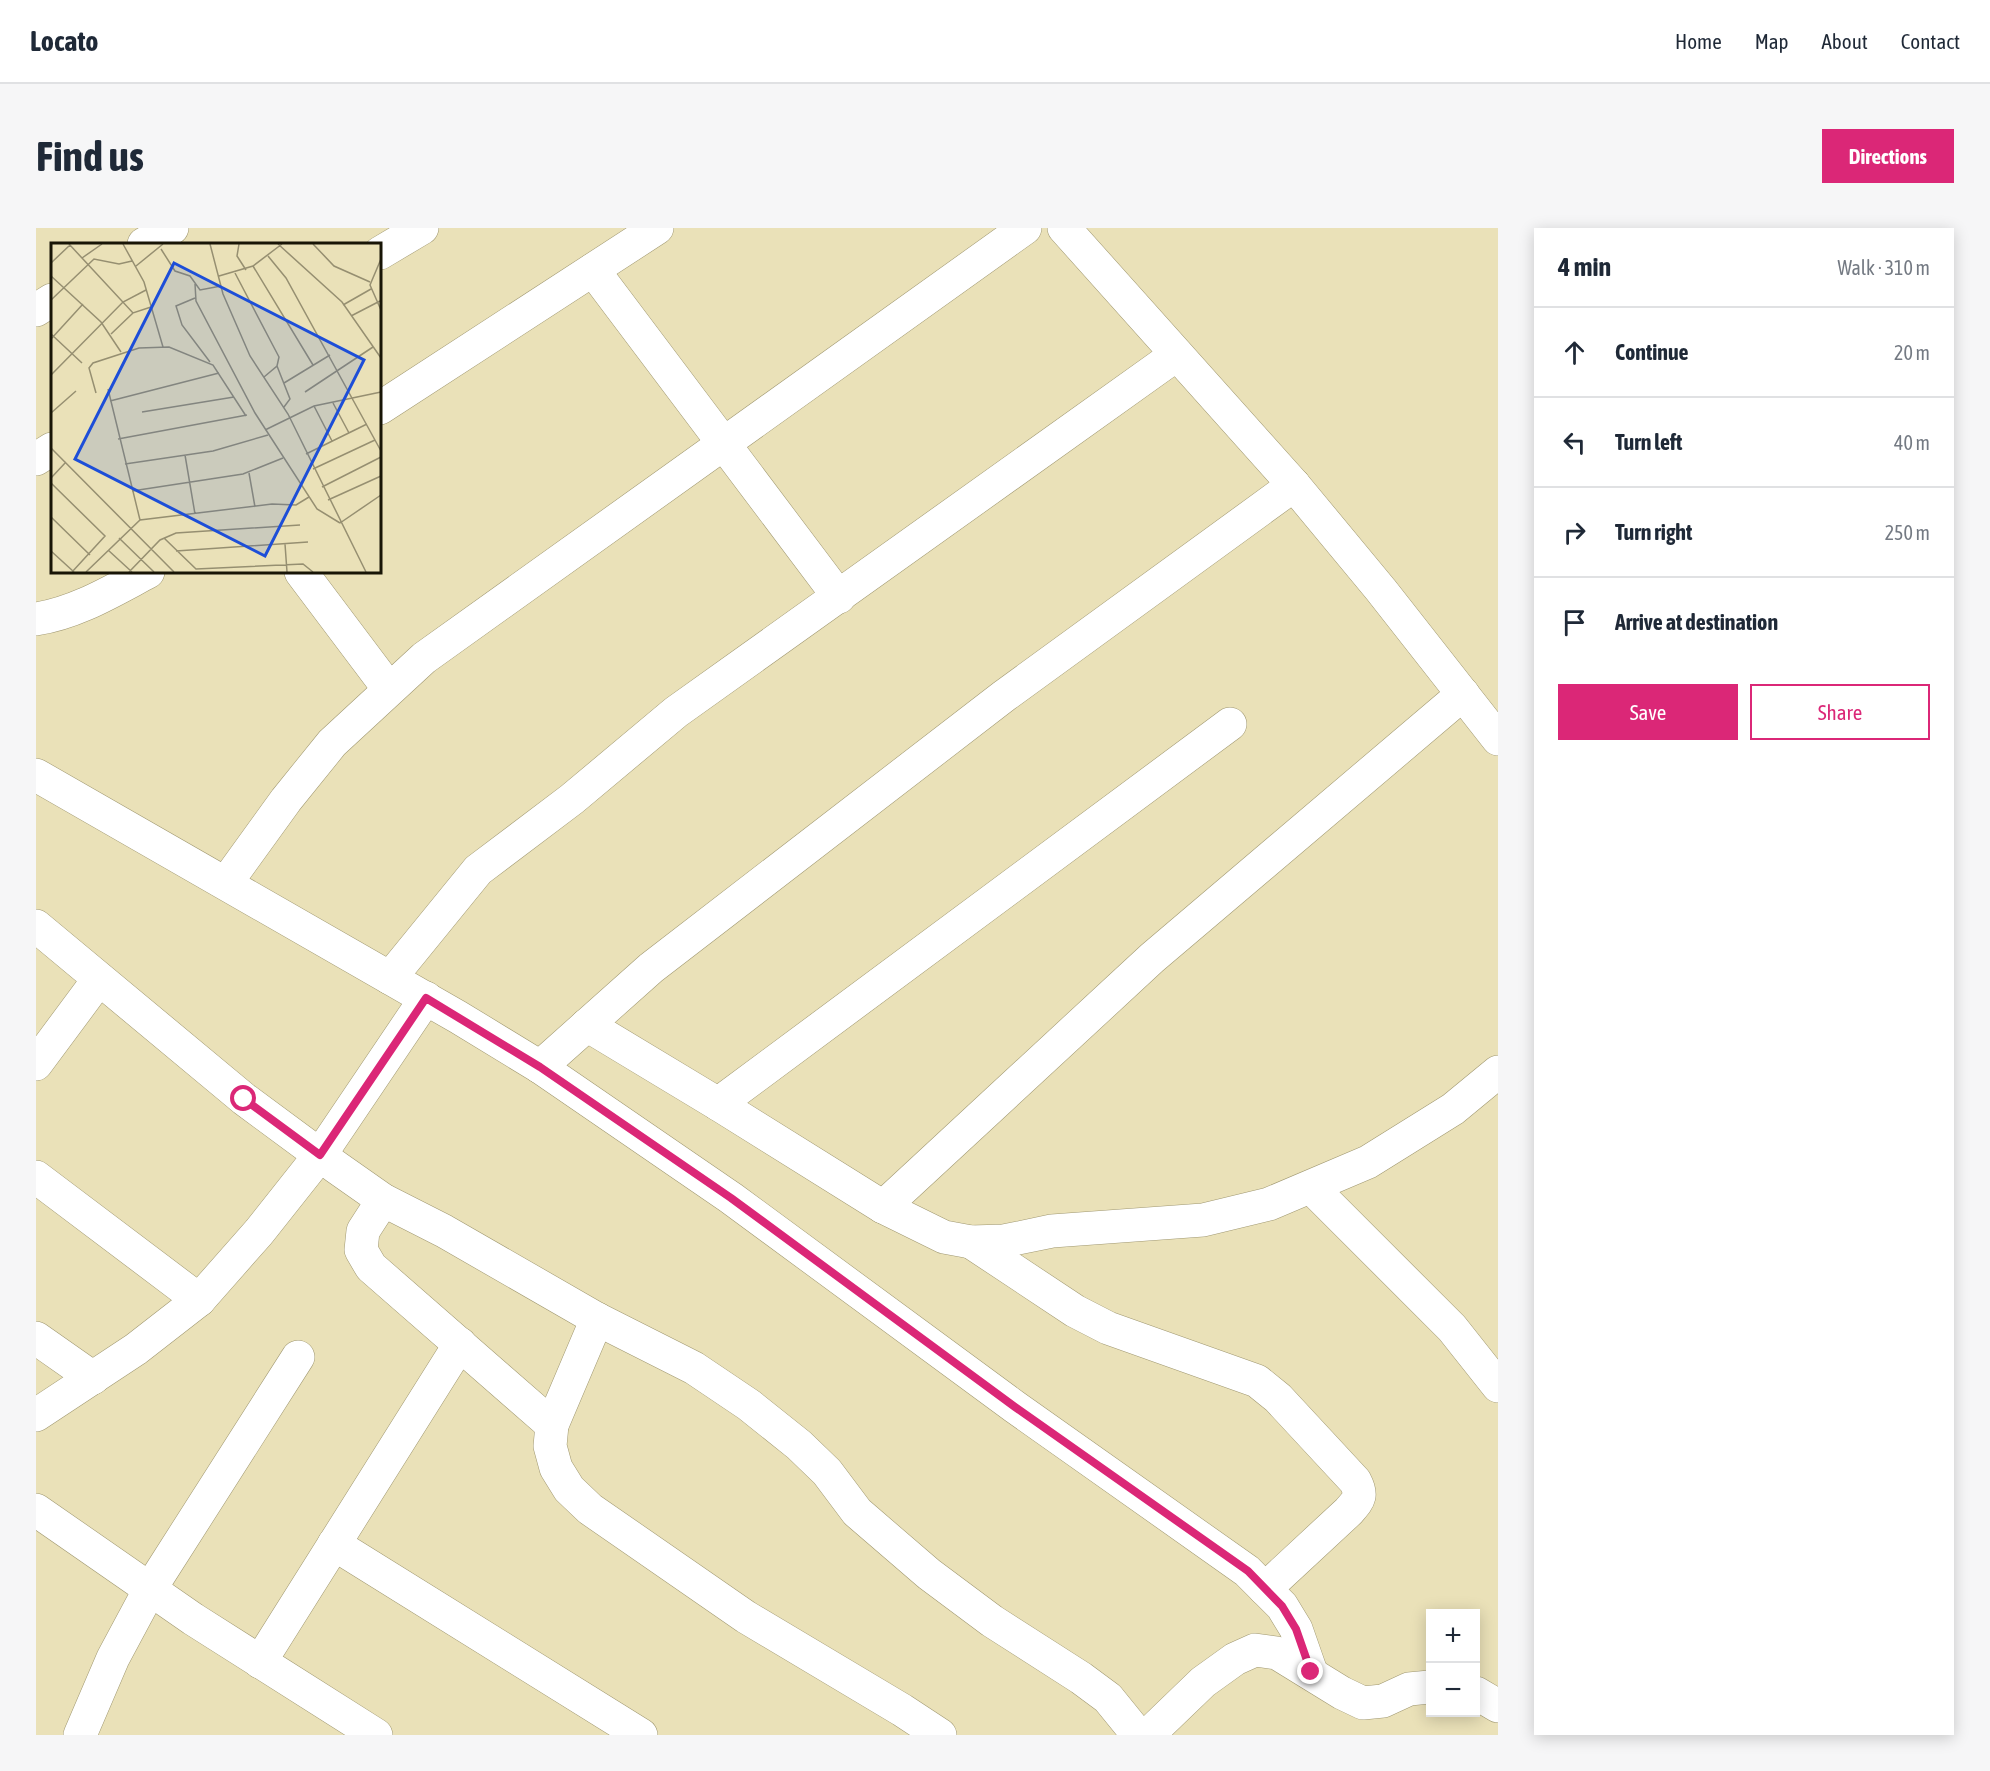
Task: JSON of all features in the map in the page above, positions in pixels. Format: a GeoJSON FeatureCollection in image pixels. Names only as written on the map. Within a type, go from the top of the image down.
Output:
{"type":"FeatureCollection","features":[{"type":"Feature","properties":{"kind":"street"},"geometry":{"type":"LineString","coordinates":[[146,243],[172,228]]}},
{"type":"Feature","properties":{"kind":"street"},"geometry":{"type":"LineString","coordinates":[[381,252],[422,228]]}},
{"type":"Feature","properties":{"kind":"street"},"geometry":{"type":"LineString","coordinates":[[381,407],[657,228]]}},
{"type":"Feature","properties":{"kind":"street"},"geometry":{"type":"LineString","coordinates":[[226,883],[286,800],[332,743],[424,658],[1025,228]]}},
{"type":"Feature","properties":{"kind":"street"},"geometry":{"type":"LineString","coordinates":[[1064,228],[1294,485],[1381,590],[1498,739]]}},
{"type":"Feature","properties":{"kind":"street"},"geometry":{"type":"LineString","coordinates":[[593,270],[839,597]]}},
{"type":"Feature","properties":{"kind":"street"},"geometry":{"type":"LineString","coordinates":[[36,310],[51,301]]}},
{"type":"Feature","properties":{"kind":"street"},"geometry":{"type":"LineString","coordinates":[[390,978],[478,870],[572,799],[676,712],[1176,355]]}},
{"type":"Feature","properties":{"kind":"street"},"geometry":{"type":"LineString","coordinates":[[36,459],[51,450]]}},
{"type":"Feature","properties":{"kind":"street"},"geometry":{"type":"LineString","coordinates":[[540,1067],[651,968],[1004,696],[1294,485]]}},
{"type":"Feature","properties":{"kind":"street"},"geometry":{"type":"LineString","coordinates":[[36,619],[53,616],[98,599],[146,573]]}},
{"type":"Feature","properties":{"kind":"street"},"geometry":{"type":"LineString","coordinates":[[302,573],[389,689]]}},
{"type":"Feature","properties":{"kind":"street"},"geometry":{"type":"LineString","coordinates":[[883,1207],[1152,958],[1463,694]]}},
{"type":"Feature","properties":{"kind":"street"},"geometry":{"type":"LineString","coordinates":[[718,1104],[1230,724]]}},
{"type":"Feature","properties":{"kind":"street"},"geometry":{"type":"LineString","coordinates":[[36,775],[426,998],[540,1067],[731,1198],[1015,1407],[1248,1571],[1282,1606],[1296,1629],[1311,1672]]}},
{"type":"Feature","properties":{"kind":"street"},"geometry":{"type":"LineString","coordinates":[[36,926],[244,1099],[383,1200],[597,1319],[694,1368],[749,1405],[820,1465],[857,1512],[920,1567],[992,1621],[1108,1698],[1138,1735]]}},
{"type":"Feature","properties":{"kind":"street"},"geometry":{"type":"LineString","coordinates":[[36,1064],[99,979]]}},
{"type":"Feature","properties":{"kind":"street"},"geometry":{"type":"LineString","coordinates":[[36,1414],[93,1378],[176,1320],[199,1300],[259,1232],[320,1155],[426,998]]}},
{"type":"Feature","properties":{"kind":"street"},"geometry":{"type":"LineString","coordinates":[[587,1025],[883,1207],[944,1236],[971,1242],[1004,1241],[1071,1229],[1203,1220],[1269,1204],[1368,1162],[1453,1109],[1498,1072]]}},
{"type":"Feature","properties":{"kind":"street"},"geometry":{"type":"LineString","coordinates":[[36,1177],[199,1300]]}},
{"type":"Feature","properties":{"kind":"street"},"geometry":{"type":"LineString","coordinates":[[1311,1187],[1452,1328],[1498,1386]]}},
{"type":"Feature","properties":{"kind":"street"},"geometry":{"type":"LineString","coordinates":[[383,1200],[363,1231],[361,1250],[371,1267],[552,1425]]}},
{"type":"Feature","properties":{"kind":"street"},"geometry":{"type":"LineString","coordinates":[[971,1242],[1075,1311],[1108,1328],[1257,1381],[1278,1398],[1355,1481],[1360,1491],[1354,1506],[1265,1589]]}},
{"type":"Feature","properties":{"kind":"street"},"geometry":{"type":"LineString","coordinates":[[597,1319],[552,1425],[550,1446],[556,1468],[569,1489],[590,1509],[746,1617],[940,1735]]}},
{"type":"Feature","properties":{"kind":"street"},"geometry":{"type":"LineString","coordinates":[[36,1338],[93,1378]]}},
{"type":"Feature","properties":{"kind":"street"},"geometry":{"type":"LineString","coordinates":[[260,1662],[460,1344]]}},
{"type":"Feature","properties":{"kind":"street"},"geometry":{"type":"LineString","coordinates":[[80,1735],[113,1659],[150,1589],[298,1357]]}},
{"type":"Feature","properties":{"kind":"street"},"geometry":{"type":"LineString","coordinates":[[36,1510],[260,1662],[376,1735]]}},
{"type":"Feature","properties":{"kind":"street"},"geometry":{"type":"LineString","coordinates":[[334,1544],[641,1735]]}},
{"type":"Feature","properties":{"kind":"street"},"geometry":{"type":"LineString","coordinates":[[1148,1735],[1203,1682],[1235,1659],[1256,1650],[1277,1653],[1342,1693],[1363,1703],[1383,1701],[1409,1689],[1426,1687]]}},
{"type":"Feature","properties":{"kind":"street"},"geometry":{"type":"LineString","coordinates":[[1480,1695],[1498,1706]]}},
{"type":"Feature","properties":{"kind":"route"},"geometry":{"type":"LineString","coordinates":[[244,1099],[320,1155],[426,998],[540,1067],[731,1198],[1015,1407],[1248,1571],[1282,1606],[1296,1629],[1311,1672]]}}]}
